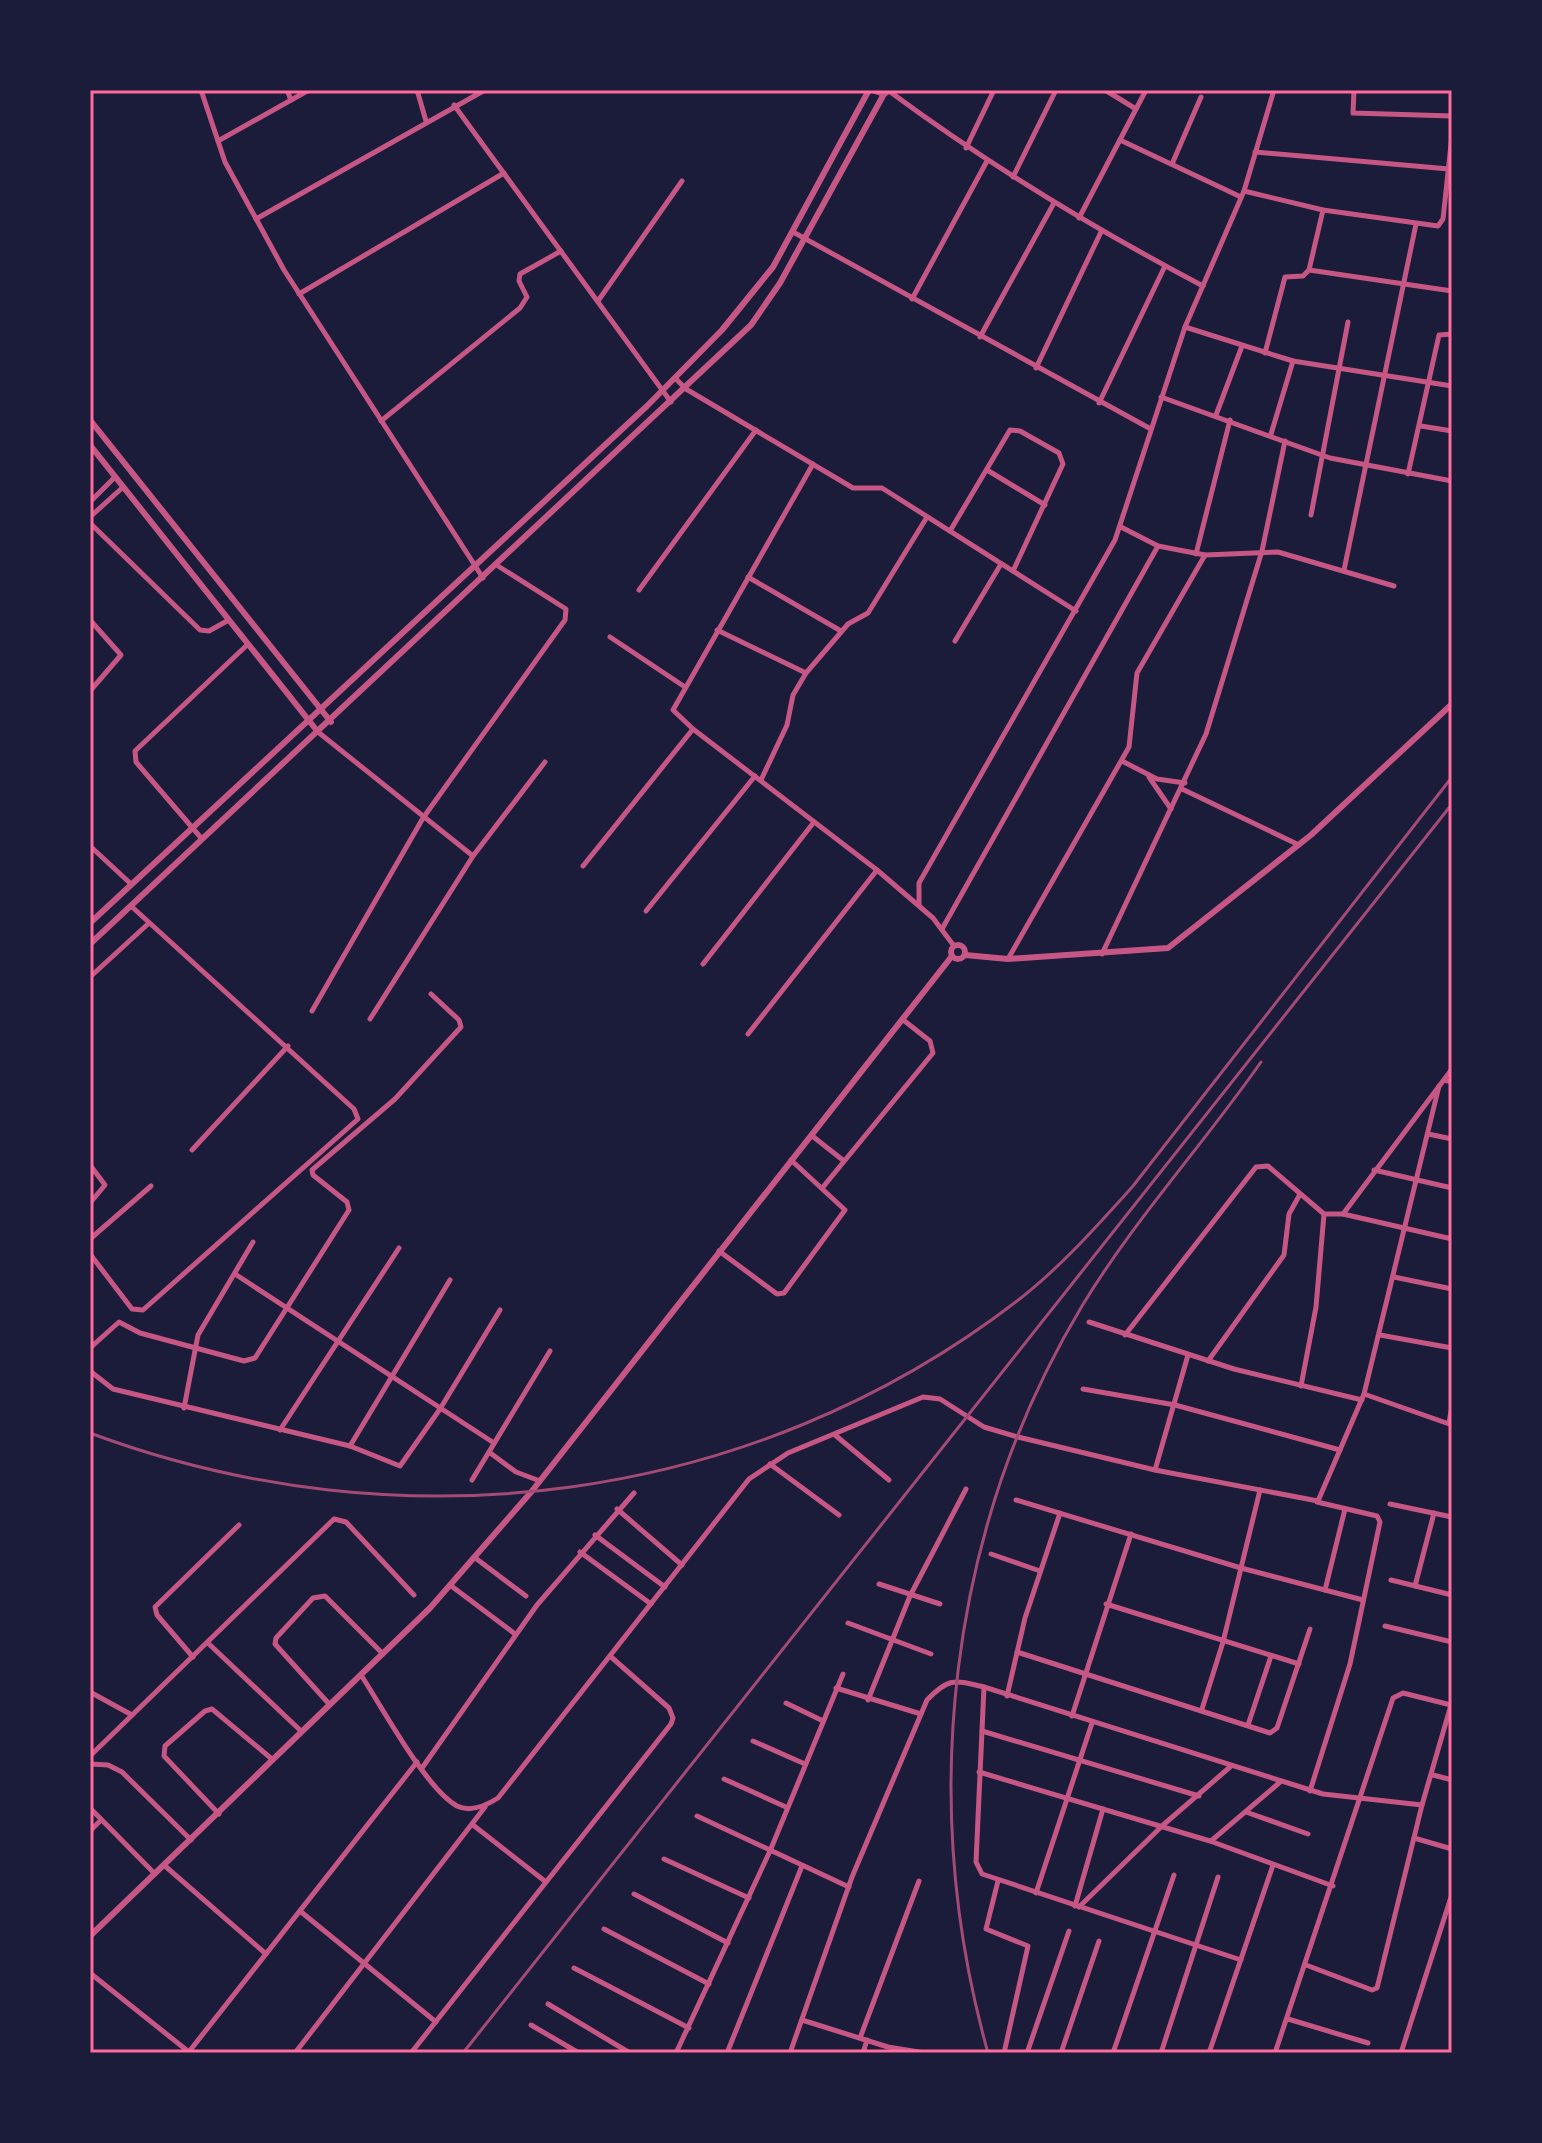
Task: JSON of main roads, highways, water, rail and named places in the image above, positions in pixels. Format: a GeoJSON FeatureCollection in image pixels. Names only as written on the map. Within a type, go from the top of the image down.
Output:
{"type":"FeatureCollection","features":[{"type":"Feature","properties":{"kind":"railway"},"geometry":{"type":"LineString","coordinates":[[90,1433],[208,1469],[329,1490],[450,1496],[571,1487],[689,1463],[804,1424],[914,1370],[1017,1301],[1063,1261],[1133,1186],[1452,777]]}},
{"type":"Feature","properties":{"kind":"railway"},"geometry":{"type":"LineString","coordinates":[[463,2053],[1452,804]]}},
{"type":"Feature","properties":{"kind":"railway"},"geometry":{"type":"LineString","coordinates":[[988,2053],[966,1958],[954,1862],[951,1766],[958,1670],[974,1575],[1001,1482],[1036,1392],[1082,1306],[1146,1213],[1261,1062]]}}]}
